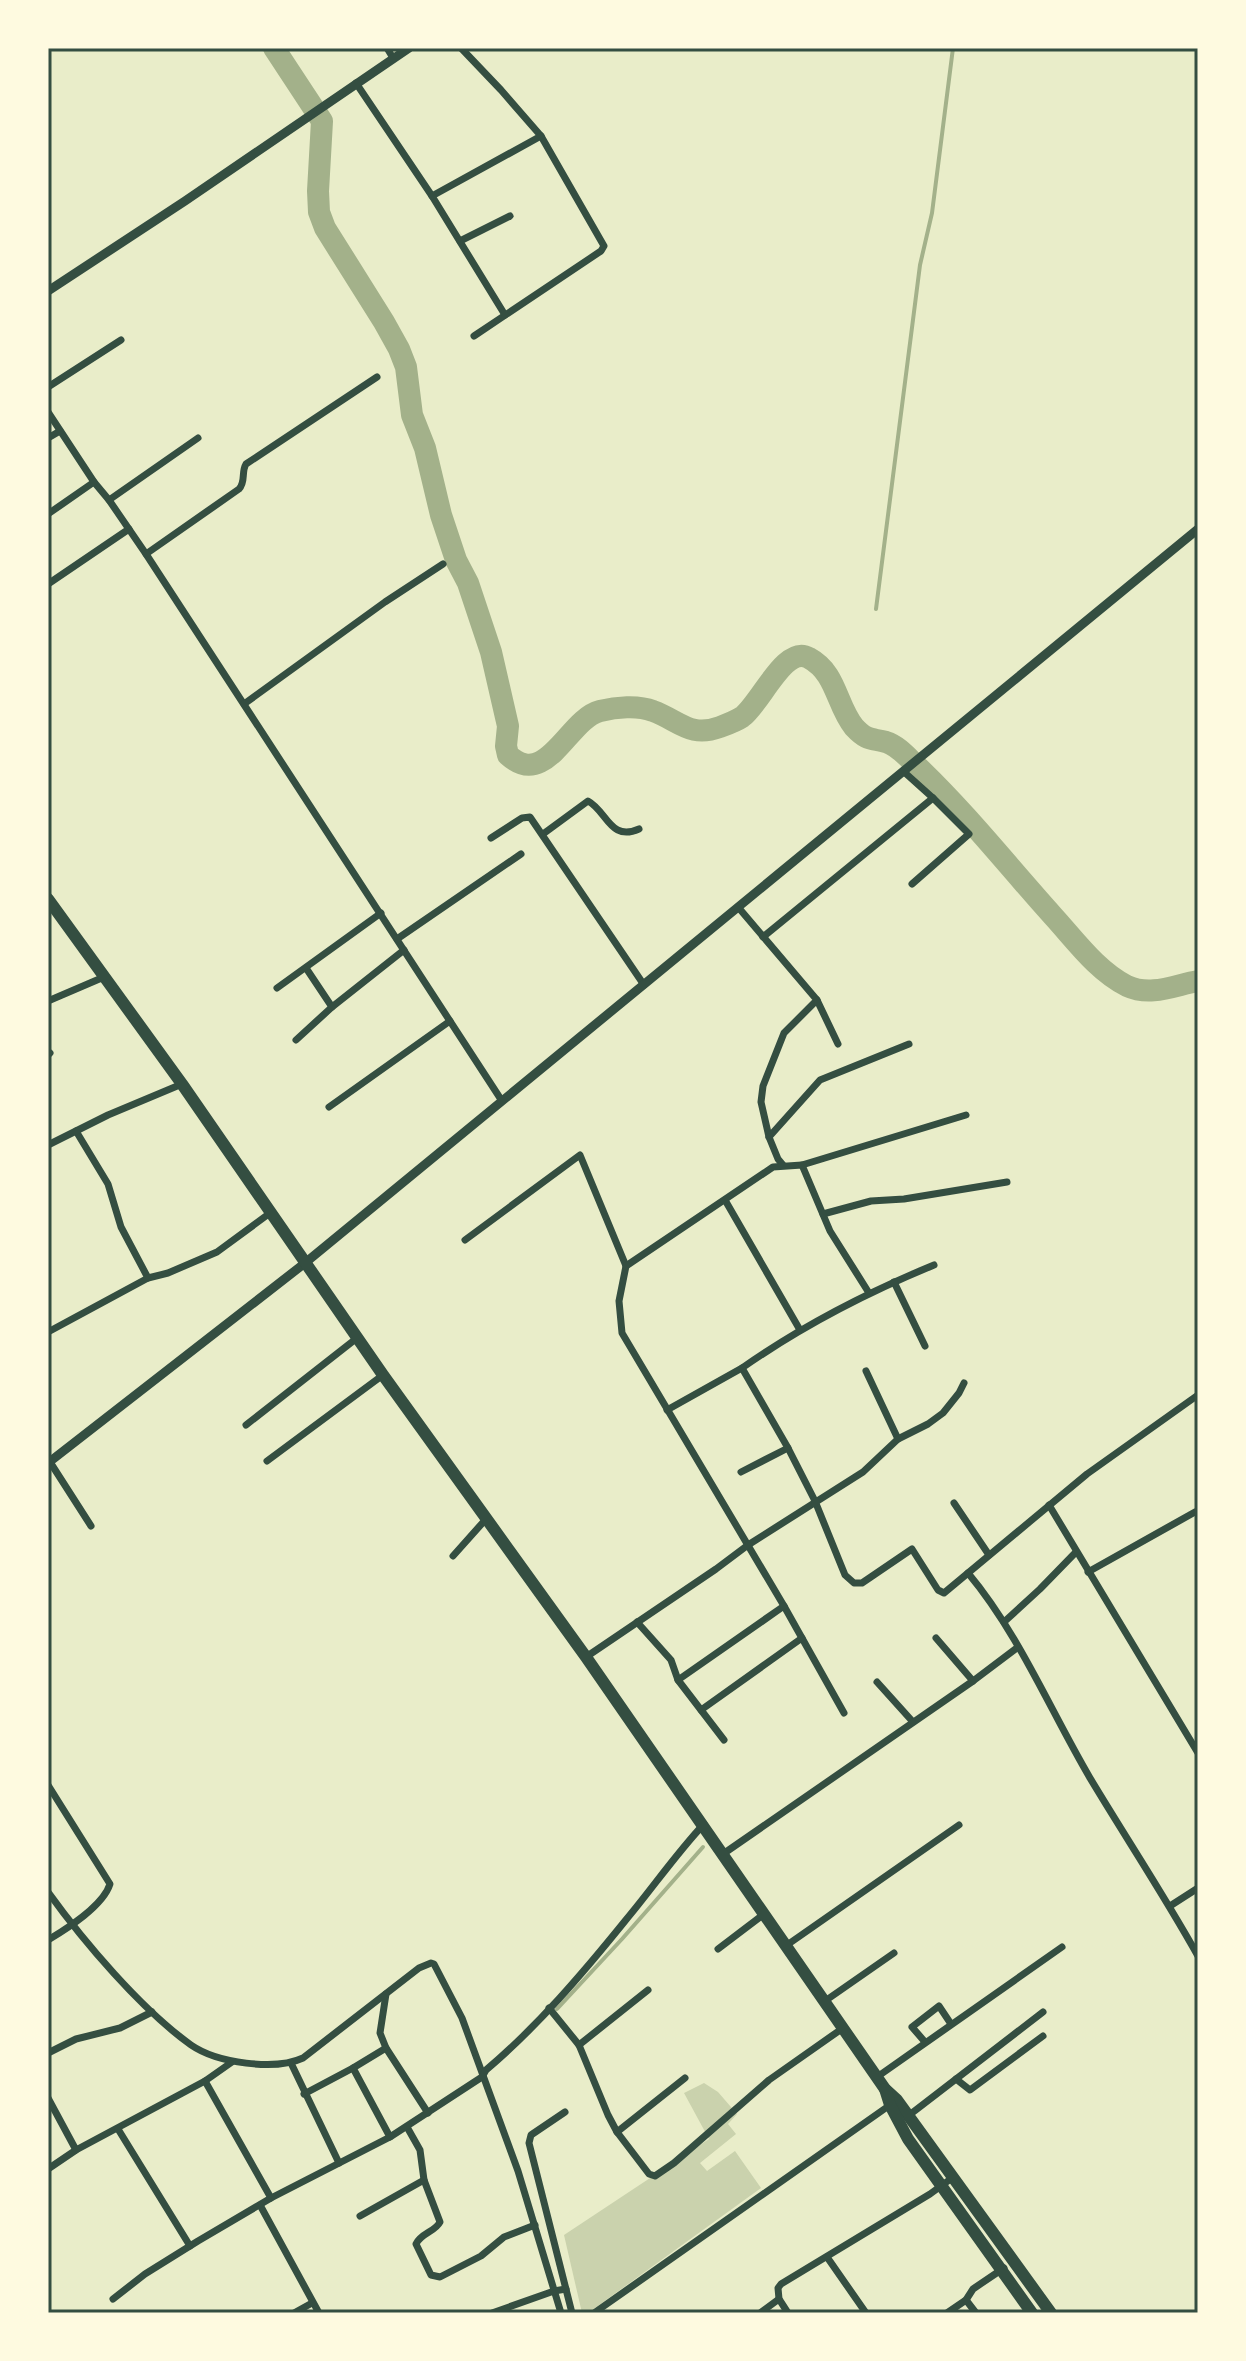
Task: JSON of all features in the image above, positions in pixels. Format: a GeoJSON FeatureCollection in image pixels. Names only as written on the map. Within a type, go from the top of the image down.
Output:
{"type":"FeatureCollection","features":[{"type":"Feature","properties":{"kind":"main road"},"geometry":{"type":"LineString","coordinates":[[48,899],[704,1824],[885,2089],[908,2139],[947,2182],[1051,2313]]}},
{"type":"Feature","properties":{"kind":"main road"},"geometry":{"type":"LineString","coordinates":[[893,2103],[908,2116],[1001,2270],[1032,2313]]}},
{"type":"Feature","properties":{"kind":"street"},"geometry":{"type":"LineString","coordinates":[[387,48],[393,58]]}},
{"type":"Feature","properties":{"kind":"street"},"geometry":{"type":"LineString","coordinates":[[48,291],[409,48]]}},
{"type":"Feature","properties":{"kind":"street"},"geometry":{"type":"LineString","coordinates":[[461,48],[541,136],[604,246],[565,277],[474,336]]}},
{"type":"Feature","properties":{"kind":"street"},"geometry":{"type":"LineString","coordinates":[[356,83],[432,196],[505,315]]}},
{"type":"Feature","properties":{"kind":"street"},"geometry":{"type":"LineString","coordinates":[[432,196],[541,136]]}},
{"type":"Feature","properties":{"kind":"street"},"geometry":{"type":"LineString","coordinates":[[460,241],[510,216]]}},
{"type":"Feature","properties":{"kind":"street"},"geometry":{"type":"LineString","coordinates":[[48,387],[121,340]]}},
{"type":"Feature","properties":{"kind":"street"},"geometry":{"type":"LineString","coordinates":[[146,554],[239,489],[243,485],[246,464],[377,377]]}},
{"type":"Feature","properties":{"kind":"street"},"geometry":{"type":"LineString","coordinates":[[48,412],[146,554],[502,1101]]}},
{"type":"Feature","properties":{"kind":"street"},"geometry":{"type":"LineString","coordinates":[[48,438],[60,431]]}},
{"type":"Feature","properties":{"kind":"street"},"geometry":{"type":"LineString","coordinates":[[109,500],[198,438]]}},
{"type":"Feature","properties":{"kind":"street"},"geometry":{"type":"LineString","coordinates":[[48,514],[94,482]]}},
{"type":"Feature","properties":{"kind":"street"},"geometry":{"type":"LineString","coordinates":[[48,584],[129,529]]}},
{"type":"Feature","properties":{"kind":"street"},"geometry":{"type":"LineString","coordinates":[[91,1526],[49,1462],[305,1263],[1198,529]]}},
{"type":"Feature","properties":{"kind":"street"},"geometry":{"type":"LineString","coordinates":[[244,704],[397,600],[443,564]]}},
{"type":"Feature","properties":{"kind":"street"},"geometry":{"type":"LineString","coordinates":[[905,772],[969,834],[912,884]]}},
{"type":"Feature","properties":{"kind":"street"},"geometry":{"type":"LineString","coordinates":[[763,937],[932,796]]}},
{"type":"Feature","properties":{"kind":"street"},"geometry":{"type":"LineString","coordinates":[[543,834],[588,801],[594,803],[616,830],[627,833],[639,829]]}},
{"type":"Feature","properties":{"kind":"street"},"geometry":{"type":"LineString","coordinates":[[491,838],[530,817],[644,985]]}},
{"type":"Feature","properties":{"kind":"street"},"geometry":{"type":"LineString","coordinates":[[397,939],[521,854]]}},
{"type":"Feature","properties":{"kind":"street"},"geometry":{"type":"LineString","coordinates":[[738,907],[817,1000],[838,1044]]}},
{"type":"Feature","properties":{"kind":"street"},"geometry":{"type":"LineString","coordinates":[[277,988],[381,913]]}},
{"type":"Feature","properties":{"kind":"street"},"geometry":{"type":"LineString","coordinates":[[296,1040],[404,950]]}},
{"type":"Feature","properties":{"kind":"street"},"geometry":{"type":"LineString","coordinates":[[306,968],[332,1007]]}},
{"type":"Feature","properties":{"kind":"street"},"geometry":{"type":"LineString","coordinates":[[48,1001],[104,977]]}},
{"type":"Feature","properties":{"kind":"street"},"geometry":{"type":"LineString","coordinates":[[783,1165],[769,1137],[761,1102],[763,1086],[784,1033],[817,1000]]}},
{"type":"Feature","properties":{"kind":"street"},"geometry":{"type":"LineString","coordinates":[[329,1107],[450,1021]]}},
{"type":"Feature","properties":{"kind":"street"},"geometry":{"type":"LineString","coordinates":[[769,1137],[820,1080],[909,1044]]}},
{"type":"Feature","properties":{"kind":"street"},"geometry":{"type":"LineString","coordinates":[[48,1145],[182,1084]]}},
{"type":"Feature","properties":{"kind":"street"},"geometry":{"type":"LineString","coordinates":[[626,1266],[773,1167],[802,1165],[966,1115]]}},
{"type":"Feature","properties":{"kind":"street"},"geometry":{"type":"LineString","coordinates":[[76,1131],[108,1184],[121,1227],[148,1278]]}},
{"type":"Feature","properties":{"kind":"street"},"geometry":{"type":"LineString","coordinates":[[465,1240],[578,1154],[626,1266],[619,1301],[622,1333],[844,1713]]}},
{"type":"Feature","properties":{"kind":"street"},"geometry":{"type":"LineString","coordinates":[[802,1165],[839,1247],[869,1293]]}},
{"type":"Feature","properties":{"kind":"street"},"geometry":{"type":"LineString","coordinates":[[823,1214],[871,1201],[916,1198],[1007,1182]]}},
{"type":"Feature","properties":{"kind":"street"},"geometry":{"type":"LineString","coordinates":[[725,1200],[800,1330]]}},
{"type":"Feature","properties":{"kind":"street"},"geometry":{"type":"LineString","coordinates":[[48,1332],[148,1278],[217,1252],[270,1213]]}},
{"type":"Feature","properties":{"kind":"street"},"geometry":{"type":"LineString","coordinates":[[667,1410],[742,1368],[800,1330],[869,1293],[934,1265]]}},
{"type":"Feature","properties":{"kind":"street"},"geometry":{"type":"LineString","coordinates":[[894,1282],[925,1346]]}},
{"type":"Feature","properties":{"kind":"street"},"geometry":{"type":"LineString","coordinates":[[246,1425],[357,1338]]}},
{"type":"Feature","properties":{"kind":"street"},"geometry":{"type":"LineString","coordinates":[[742,1368],[815,1501],[845,1575],[854,1583],[862,1583],[912,1549],[944,1593],[1087,1474],[1198,1395]]}},
{"type":"Feature","properties":{"kind":"street"},"geometry":{"type":"LineString","coordinates":[[866,1371],[898,1439]]}},
{"type":"Feature","properties":{"kind":"street"},"geometry":{"type":"LineString","coordinates":[[267,1461],[383,1375]]}},
{"type":"Feature","properties":{"kind":"street"},"geometry":{"type":"LineString","coordinates":[[586,1657],[748,1545],[850,1481],[898,1439],[943,1413],[964,1383]]}},
{"type":"Feature","properties":{"kind":"street"},"geometry":{"type":"LineString","coordinates":[[741,1472],[788,1448]]}},
{"type":"Feature","properties":{"kind":"street"},"geometry":{"type":"LineString","coordinates":[[954,1503],[989,1555]]}},
{"type":"Feature","properties":{"kind":"street"},"geometry":{"type":"LineString","coordinates":[[1049,1505],[1198,1753]]}},
{"type":"Feature","properties":{"kind":"street"},"geometry":{"type":"LineString","coordinates":[[1088,1572],[1195,1512]]}},
{"type":"Feature","properties":{"kind":"street"},"geometry":{"type":"LineString","coordinates":[[453,1556],[486,1519]]}},
{"type":"Feature","properties":{"kind":"street"},"geometry":{"type":"LineString","coordinates":[[1004,1622],[1076,1552]]}},
{"type":"Feature","properties":{"kind":"street"},"geometry":{"type":"LineString","coordinates":[[968,1573],[1004,1622],[1090,1778],[1198,1956]]}},
{"type":"Feature","properties":{"kind":"street"},"geometry":{"type":"LineString","coordinates":[[678,1680],[784,1606]]}},
{"type":"Feature","properties":{"kind":"street"},"geometry":{"type":"LineString","coordinates":[[637,1622],[671,1660],[678,1680],[724,1740]]}},
{"type":"Feature","properties":{"kind":"street"},"geometry":{"type":"LineString","coordinates":[[701,1710],[802,1638]]}},
{"type":"Feature","properties":{"kind":"street"},"geometry":{"type":"LineString","coordinates":[[936,1638],[973,1681]]}},
{"type":"Feature","properties":{"kind":"street"},"geometry":{"type":"LineString","coordinates":[[718,1847],[913,1722],[1018,1647]]}},
{"type":"Feature","properties":{"kind":"street"},"geometry":{"type":"LineString","coordinates":[[877,1682],[913,1722]]}},
{"type":"Feature","properties":{"kind":"street"},"geometry":{"type":"LineString","coordinates":[[48,1785],[110,1884],[102,1899],[48,1940]]}},
{"type":"Feature","properties":{"kind":"street"},"geometry":{"type":"LineString","coordinates":[[113,2299],[145,2274],[190,2246],[271,2198],[390,2137],[482,2077],[549,2008],[704,1824]]}},
{"type":"Feature","properties":{"kind":"street"},"geometry":{"type":"LineString","coordinates":[[787,1945],[959,1825]]}},
{"type":"Feature","properties":{"kind":"street"},"geometry":{"type":"LineString","coordinates":[[1170,1906],[1198,1888]]}},
{"type":"Feature","properties":{"kind":"street"},"geometry":{"type":"LineString","coordinates":[[48,1892],[71,1925],[152,2012],[192,2045],[232,2062],[291,2063],[321,2046],[419,1968],[431,1963],[437,1967],[462,2018],[482,2077],[543,2202],[560,2290],[561,2313]]}},
{"type":"Feature","properties":{"kind":"street"},"geometry":{"type":"LineString","coordinates":[[718,1949],[765,1914]]}},
{"type":"Feature","properties":{"kind":"street"},"geometry":{"type":"LineString","coordinates":[[877,2077],[1062,1947]]}},
{"type":"Feature","properties":{"kind":"street"},"geometry":{"type":"LineString","coordinates":[[825,2001],[894,1953]]}},
{"type":"Feature","properties":{"kind":"street"},"geometry":{"type":"LineString","coordinates":[[579,2045],[648,1990]]}},
{"type":"Feature","properties":{"kind":"street"},"geometry":{"type":"LineString","coordinates":[[386,1993],[379,2028],[386,2048],[428,2113]]}},
{"type":"Feature","properties":{"kind":"street"},"geometry":{"type":"LineString","coordinates":[[925,2042],[912,2027],[939,2006],[951,2024]]}},
{"type":"Feature","properties":{"kind":"street"},"geometry":{"type":"LineString","coordinates":[[549,2008],[579,2045],[617,2132],[649,2174],[655,2176],[769,2080],[843,2028]]}},
{"type":"Feature","properties":{"kind":"street"},"geometry":{"type":"LineString","coordinates":[[48,2053],[76,2039],[120,2028],[152,2012]]}},
{"type":"Feature","properties":{"kind":"street"},"geometry":{"type":"LineString","coordinates":[[908,2116],[1043,2012]]}},
{"type":"Feature","properties":{"kind":"street"},"geometry":{"type":"LineString","coordinates":[[956,2079],[970,2090],[1043,2036]]}},
{"type":"Feature","properties":{"kind":"street"},"geometry":{"type":"LineString","coordinates":[[304,2094],[386,2048]]}},
{"type":"Feature","properties":{"kind":"street"},"geometry":{"type":"LineString","coordinates":[[48,2169],[76,2150],[205,2081],[232,2062]]}},
{"type":"Feature","properties":{"kind":"street"},"geometry":{"type":"LineString","coordinates":[[291,2063],[339,2163]]}},
{"type":"Feature","properties":{"kind":"street"},"geometry":{"type":"LineString","coordinates":[[353,2068],[390,2137]]}},
{"type":"Feature","properties":{"kind":"street"},"geometry":{"type":"LineString","coordinates":[[617,2132],[685,2078]]}},
{"type":"Feature","properties":{"kind":"street"},"geometry":{"type":"LineString","coordinates":[[205,2081],[271,2198]]}},
{"type":"Feature","properties":{"kind":"street"},"geometry":{"type":"LineString","coordinates":[[48,2098],[76,2150]]}},
{"type":"Feature","properties":{"kind":"street"},"geometry":{"type":"LineString","coordinates":[[594,2313],[893,2103]]}},
{"type":"Feature","properties":{"kind":"street"},"geometry":{"type":"LineString","coordinates":[[565,2112],[531,2135],[525,2165],[529,2205],[536,2229],[572,2313]]}},
{"type":"Feature","properties":{"kind":"street"},"geometry":{"type":"LineString","coordinates":[[407,2127],[420,2150],[424,2180],[440,2222],[416,2244],[431,2275],[440,2277],[481,2256],[504,2237],[548,2228]]}},
{"type":"Feature","properties":{"kind":"street"},"geometry":{"type":"LineString","coordinates":[[118,2129],[190,2246]]}},
{"type":"Feature","properties":{"kind":"street"},"geometry":{"type":"LineString","coordinates":[[360,2216],[424,2180]]}},
{"type":"Feature","properties":{"kind":"street"},"geometry":{"type":"LineString","coordinates":[[788,2313],[779,2299],[778,2288],[781,2284],[947,2182]]}},
{"type":"Feature","properties":{"kind":"street"},"geometry":{"type":"LineString","coordinates":[[529,2205],[543,2202]]}},
{"type":"Feature","properties":{"kind":"street"},"geometry":{"type":"LineString","coordinates":[[260,2205],[319,2313]]}},
{"type":"Feature","properties":{"kind":"street"},"geometry":{"type":"LineString","coordinates":[[827,2257],[866,2313]]}},
{"type":"Feature","properties":{"kind":"street"},"geometry":{"type":"LineString","coordinates":[[947,2313],[966,2300],[973,2289],[1012,2262]]}},
{"type":"Feature","properties":{"kind":"street"},"geometry":{"type":"LineString","coordinates":[[492,2313],[560,2290]]}},
{"type":"Feature","properties":{"kind":"street"},"geometry":{"type":"LineString","coordinates":[[760,2313],[779,2299]]}},
{"type":"Feature","properties":{"kind":"street"},"geometry":{"type":"LineString","coordinates":[[966,2300],[976,2313]]}},
{"type":"Feature","properties":{"kind":"street"},"geometry":{"type":"LineString","coordinates":[[294,2313],[312,2303]]}},
{"type":"Feature","properties":{"kind":"green space"},"geometry":{"type":"Polygon","coordinates":[[[704,2083],[718,2092],[737,2114],[728,2124],[736,2134],[700,2163],[707,2171],[735,2151],[761,2188],[588,2313],[582,2313],[564,2235],[709,2139],[684,2093],[704,2083]]]}},
{"type":"Feature","properties":{"kind":"waterway"},"geometry":{"type":"LineString","coordinates":[[274,48],[322,121],[318,191],[319,212],[325,228],[384,322],[406,367],[412,415],[425,448],[441,515],[491,652],[508,726],[508,755],[522,763],[534,764],[546,759],[588,717],[613,708],[647,709],[701,731],[720,727],[742,717],[791,659],[800,656],[809,658],[831,681],[854,727],[866,737],[891,744],[908,757],[954,804],[1096,964],[1116,980],[1136,989],[1163,989],[1198,981]]}},
{"type":"Feature","properties":{"kind":"waterway"},"geometry":{"type":"LineString","coordinates":[[876,609],[920,265],[932,213],[953,48]]}},
{"type":"Feature","properties":{"kind":"waterway"},"geometry":{"type":"LineString","coordinates":[[557,2009],[703,1847]]}}]}
